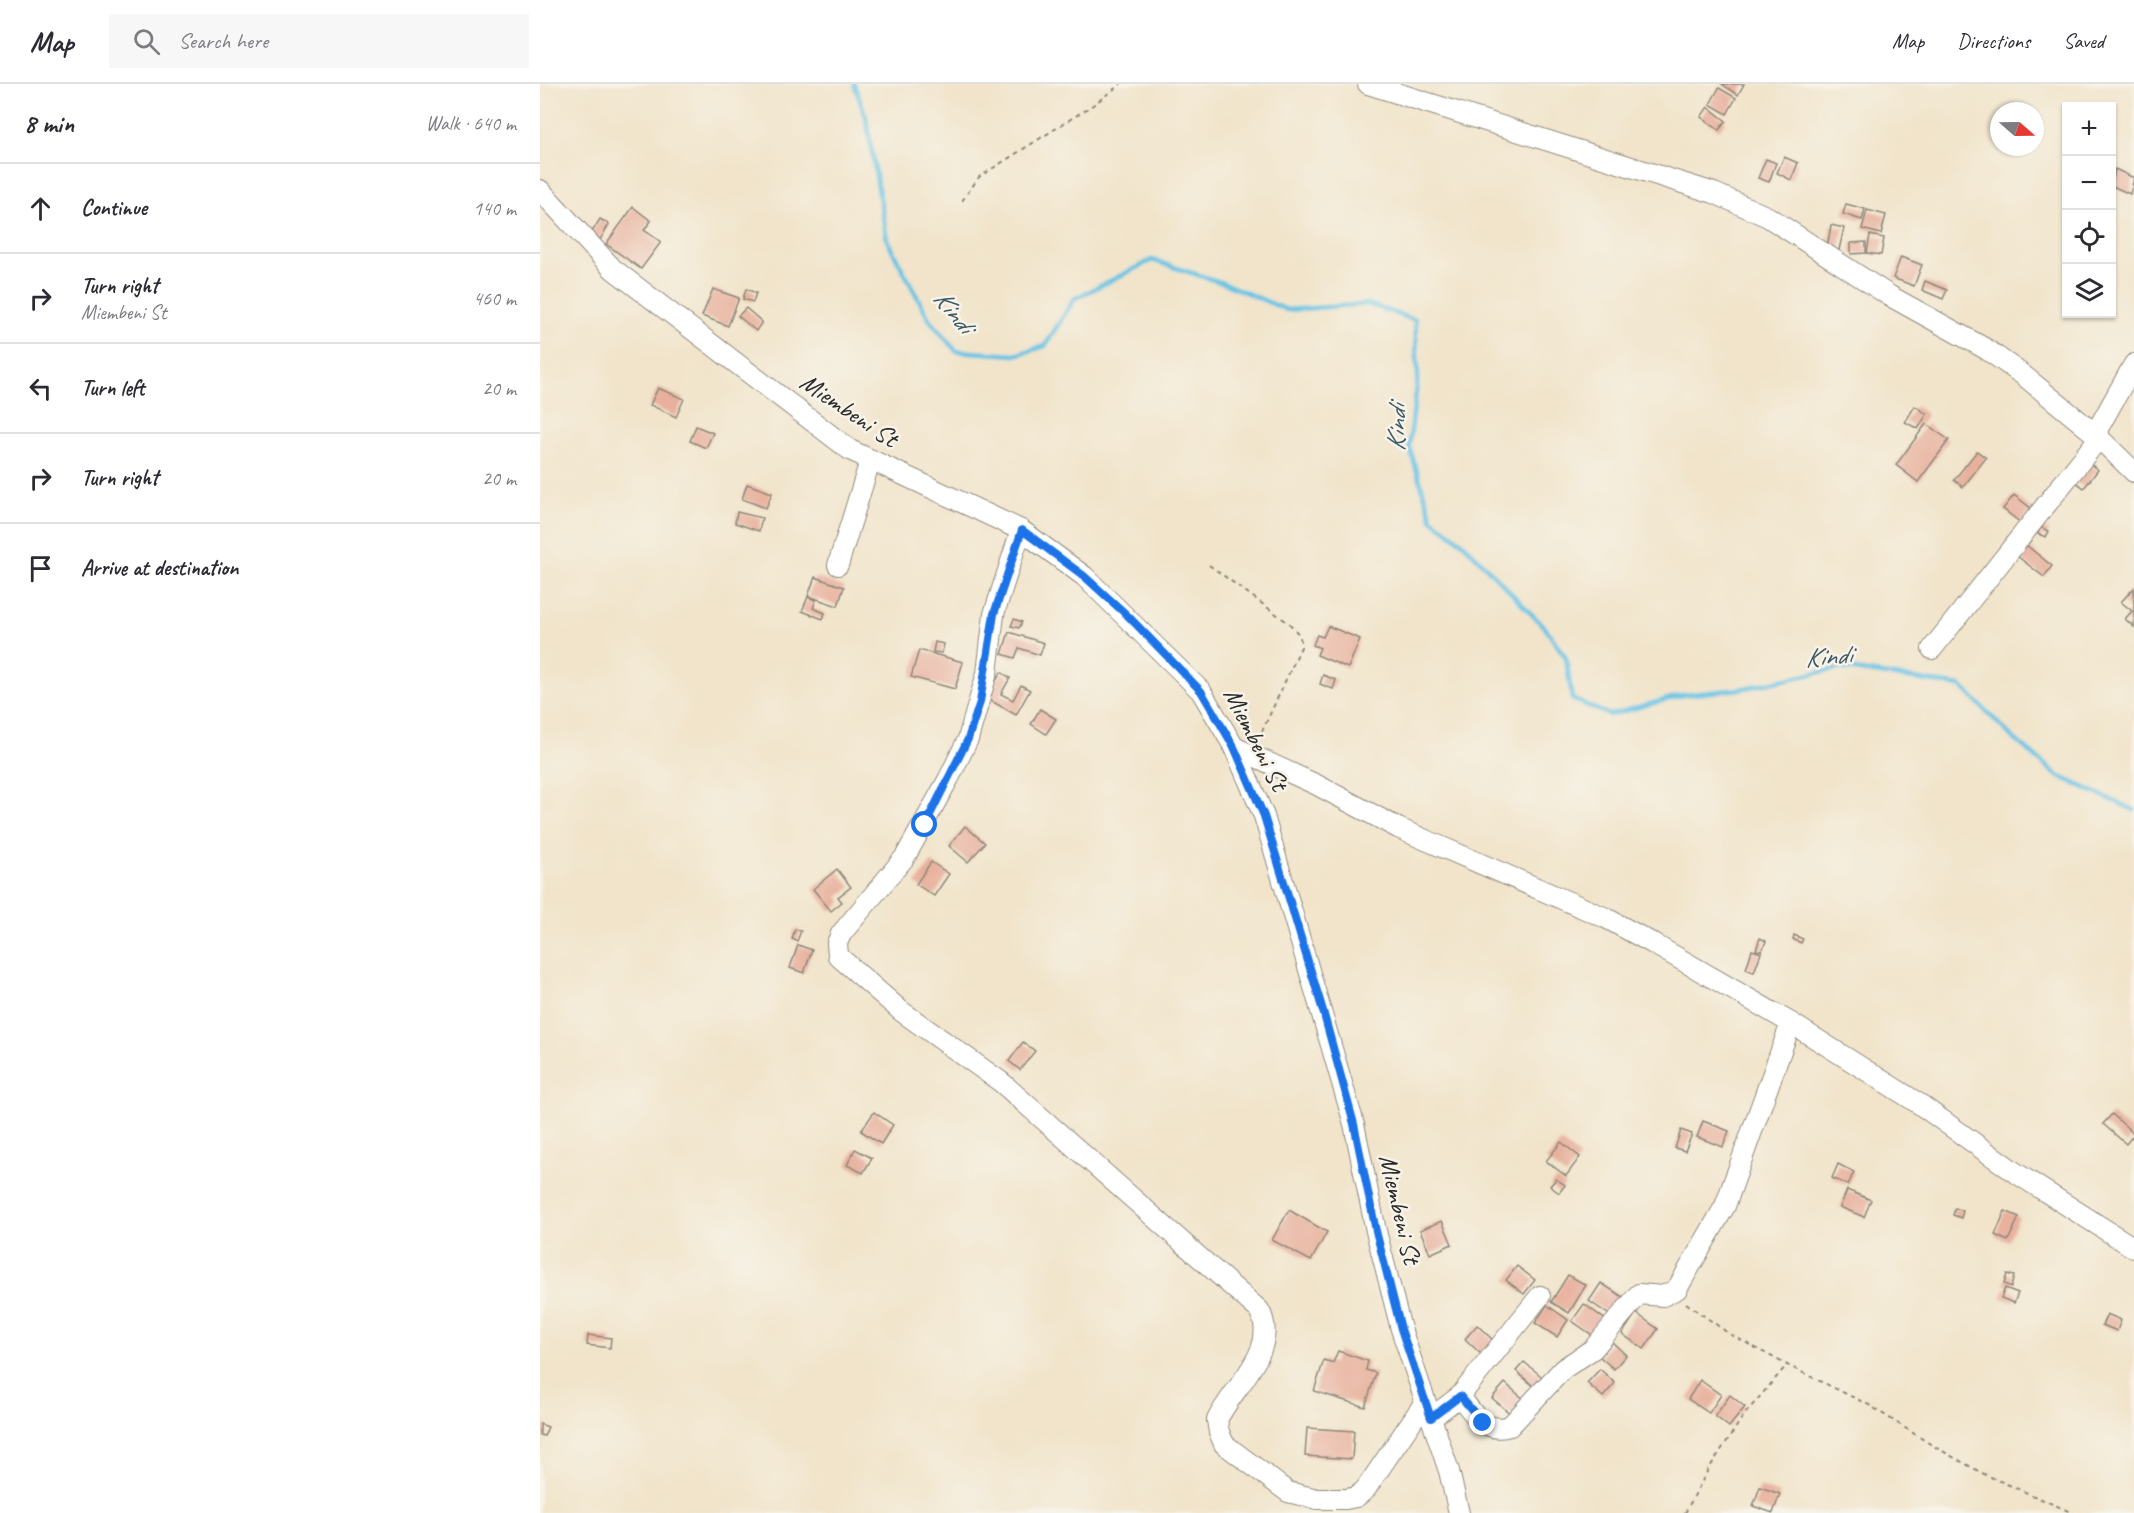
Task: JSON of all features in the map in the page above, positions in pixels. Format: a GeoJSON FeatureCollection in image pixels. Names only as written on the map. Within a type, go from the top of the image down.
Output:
{"type":"FeatureCollection","features":[{"type":"Feature","properties":{"kind":"street"},"geometry":{"type":"LineString","coordinates":[[1368,84],[1714,193],[1768,217],[1890,296],[1986,349],[2024,375],[2097,436],[2134,472]]}},
{"type":"Feature","properties":{"kind":"street","name":"Miembeni St"},"geometry":{"type":"LineString","coordinates":[[540,190],[614,269],[815,425],[870,461],[1022,530],[1084,576],[1128,616],[1201,691],[1243,751],[1323,1011],[1354,1124],[1376,1231],[1401,1329],[1449,1471],[1459,1513]]}},
{"type":"Feature","properties":{"kind":"street"},"geometry":{"type":"LineString","coordinates":[[1932,650],[2097,436],[2134,364]]}},
{"type":"Feature","properties":{"kind":"street"},"geometry":{"type":"LineString","coordinates":[[838,565],[870,461]]}},
{"type":"Feature","properties":{"kind":"street"},"geometry":{"type":"LineString","coordinates":[[1022,530],[994,614],[985,682],[968,739],[905,857],[841,934],[837,943],[838,957],[901,1011],[1001,1082],[1259,1310],[1266,1322],[1265,1341],[1218,1420],[1219,1432],[1224,1444],[1288,1492],[1317,1499],[1356,1497],[1365,1490],[1428,1410],[1460,1396],[1540,1296]]}},
{"type":"Feature","properties":{"kind":"street"},"geometry":{"type":"LineString","coordinates":[[1243,751],[1398,828],[1606,918],[1791,1023],[1921,1105],[2013,1171],[2134,1248]]}},
{"type":"Feature","properties":{"kind":"street"},"geometry":{"type":"LineString","coordinates":[[1460,1396],[1483,1423],[1498,1429],[1510,1426],[1563,1368],[1593,1349],[1639,1294],[1660,1297],[1677,1289],[1725,1206],[1791,1023]]}},
{"type":"Feature","properties":{"kind":"path"},"geometry":{"type":"LineString","coordinates":[[962,201],[979,177],[1093,105],[1121,84]]}},
{"type":"Feature","properties":{"kind":"path"},"geometry":{"type":"LineString","coordinates":[[1209,565],[1281,618],[1300,636],[1301,647],[1243,751]]}},
{"type":"Feature","properties":{"kind":"path"},"geometry":{"type":"LineString","coordinates":[[1671,1293],[1728,1333],[1869,1405],[1935,1447],[1984,1474],[2073,1513]]}},
{"type":"Feature","properties":{"kind":"path"},"geometry":{"type":"LineString","coordinates":[[1684,1513],[1708,1470],[1744,1415],[1787,1365]]}},
{"type":"Feature","properties":{"kind":"building"},"geometry":{"type":"Polygon","coordinates":[[[1722,84],[1744,84],[1738,95],[1722,84]]]}},
{"type":"Feature","properties":{"kind":"building"},"geometry":{"type":"Polygon","coordinates":[[[1719,88],[1736,98],[1727,114],[1710,104],[1719,88]]]}},
{"type":"Feature","properties":{"kind":"building"},"geometry":{"type":"Polygon","coordinates":[[[1708,107],[1726,121],[1719,130],[1701,117],[1708,107]]]}},
{"type":"Feature","properties":{"kind":"building"},"geometry":{"type":"Polygon","coordinates":[[[1784,157],[1798,163],[1791,180],[1777,173],[1784,157]]]}},
{"type":"Feature","properties":{"kind":"building"},"geometry":{"type":"Polygon","coordinates":[[[1766,159],[1776,163],[1769,182],[1758,178],[1766,159]]]}},
{"type":"Feature","properties":{"kind":"building"},"geometry":{"type":"Polygon","coordinates":[[[2116,169],[2134,178],[2130,194],[2116,188],[2116,169]]]}},
{"type":"Feature","properties":{"kind":"building"},"geometry":{"type":"Polygon","coordinates":[[[1846,204],[1865,209],[1862,220],[1843,214],[1846,204]]]}},
{"type":"Feature","properties":{"kind":"building"},"geometry":{"type":"Polygon","coordinates":[[[633,207],[651,221],[644,230],[661,242],[641,269],[606,244],[633,207]]]}},
{"type":"Feature","properties":{"kind":"building"},"geometry":{"type":"Polygon","coordinates":[[[1867,210],[1886,215],[1881,234],[1862,229],[1867,210]]]}},
{"type":"Feature","properties":{"kind":"building"},"geometry":{"type":"Polygon","coordinates":[[[600,219],[609,224],[600,240],[590,235],[600,219]]]}},
{"type":"Feature","properties":{"kind":"building"},"geometry":{"type":"Polygon","coordinates":[[[1831,225],[1844,228],[1839,250],[1827,248],[1831,225]]]}},
{"type":"Feature","properties":{"kind":"building"},"geometry":{"type":"Polygon","coordinates":[[[1870,235],[1884,238],[1881,255],[1867,253],[1870,235]]]}},
{"type":"Feature","properties":{"kind":"building"},"geometry":{"type":"Polygon","coordinates":[[[1866,242],[1866,253],[1851,254],[1851,243],[1866,242]]]}},
{"type":"Feature","properties":{"kind":"building"},"geometry":{"type":"Polygon","coordinates":[[[1901,257],[1922,265],[1914,286],[1893,278],[1901,257]]]}},
{"type":"Feature","properties":{"kind":"building"},"geometry":{"type":"Polygon","coordinates":[[[1925,281],[1947,290],[1943,299],[1922,290],[1925,281]]]}},
{"type":"Feature","properties":{"kind":"building"},"geometry":{"type":"Polygon","coordinates":[[[713,289],[739,298],[728,326],[702,316],[713,289]]]}},
{"type":"Feature","properties":{"kind":"building"},"geometry":{"type":"Polygon","coordinates":[[[746,289],[756,293],[753,302],[743,299],[746,289]]]}},
{"type":"Feature","properties":{"kind":"building"},"geometry":{"type":"Polygon","coordinates":[[[746,308],[762,322],[756,331],[738,316],[746,308]]]}},
{"type":"Feature","properties":{"kind":"building"},"geometry":{"type":"Polygon","coordinates":[[[658,388],[684,399],[676,417],[650,405],[658,388]]]}},
{"type":"Feature","properties":{"kind":"building"},"geometry":{"type":"Polygon","coordinates":[[[1915,406],[1927,414],[1918,429],[1905,422],[1915,406]]]}},
{"type":"Feature","properties":{"kind":"building"},"geometry":{"type":"Polygon","coordinates":[[[1926,424],[1949,440],[1918,482],[1896,465],[1926,424]]]}},
{"type":"Feature","properties":{"kind":"building"},"geometry":{"type":"Polygon","coordinates":[[[696,426],[713,433],[706,448],[690,441],[696,426]]]}},
{"type":"Feature","properties":{"kind":"building"},"geometry":{"type":"Polygon","coordinates":[[[1977,451],[1986,458],[1963,487],[1954,480],[1977,451]]]}},
{"type":"Feature","properties":{"kind":"building"},"geometry":{"type":"Polygon","coordinates":[[[2089,463],[2098,470],[2084,488],[2076,482],[2089,463]]]}},
{"type":"Feature","properties":{"kind":"building"},"geometry":{"type":"Polygon","coordinates":[[[747,484],[772,493],[766,508],[742,499],[747,484]]]}},
{"type":"Feature","properties":{"kind":"building"},"geometry":{"type":"Polygon","coordinates":[[[2014,495],[2032,509],[2021,523],[2003,509],[2014,495]]]}},
{"type":"Feature","properties":{"kind":"building"},"geometry":{"type":"Polygon","coordinates":[[[737,512],[762,518],[759,531],[735,523],[737,512]]]}},
{"type":"Feature","properties":{"kind":"building"},"geometry":{"type":"Polygon","coordinates":[[[2040,527],[2049,531],[2046,537],[2038,534],[2040,527]]]}},
{"type":"Feature","properties":{"kind":"building"},"geometry":{"type":"Polygon","coordinates":[[[2026,545],[2052,566],[2044,577],[2017,556],[2026,545]]]}},
{"type":"Feature","properties":{"kind":"building"},"geometry":{"type":"Polygon","coordinates":[[[815,577],[844,587],[838,606],[808,596],[815,577]]]}},
{"type":"Feature","properties":{"kind":"building"},"geometry":{"type":"Polygon","coordinates":[[[2134,588],[2134,627],[2125,619],[2132,611],[2121,602],[2134,588]]]}},
{"type":"Feature","properties":{"kind":"building"},"geometry":{"type":"Polygon","coordinates":[[[808,597],[816,600],[813,608],[825,613],[823,619],[802,611],[808,597]]]}},
{"type":"Feature","properties":{"kind":"building"},"geometry":{"type":"Polygon","coordinates":[[[1014,619],[1022,622],[1019,628],[1011,626],[1014,619]]]}},
{"type":"Feature","properties":{"kind":"building"},"geometry":{"type":"Polygon","coordinates":[[[1328,626],[1360,639],[1348,668],[1317,655],[1320,648],[1313,645],[1317,635],[1323,637],[1328,626]]]}},
{"type":"Feature","properties":{"kind":"building"},"geometry":{"type":"Polygon","coordinates":[[[1009,632],[1044,643],[1040,655],[1019,648],[1015,658],[1002,654],[1009,632]]]}},
{"type":"Feature","properties":{"kind":"building"},"geometry":{"type":"Polygon","coordinates":[[[935,642],[944,644],[942,653],[933,652],[935,642]]]}},
{"type":"Feature","properties":{"kind":"building"},"geometry":{"type":"Polygon","coordinates":[[[919,650],[963,662],[955,689],[911,677],[919,650]]]}},
{"type":"Feature","properties":{"kind":"building"},"geometry":{"type":"Polygon","coordinates":[[[1001,672],[1010,678],[1001,694],[1013,700],[1021,685],[1030,690],[1016,715],[986,698],[1001,672]]]}},
{"type":"Feature","properties":{"kind":"building"},"geometry":{"type":"Polygon","coordinates":[[[1323,675],[1336,680],[1333,689],[1320,684],[1323,675]]]}},
{"type":"Feature","properties":{"kind":"building"},"geometry":{"type":"Polygon","coordinates":[[[1040,709],[1056,719],[1046,734],[1031,724],[1040,709]]]}},
{"type":"Feature","properties":{"kind":"building"},"geometry":{"type":"Polygon","coordinates":[[[965,826],[985,843],[968,862],[949,846],[965,826]]]}},
{"type":"Feature","properties":{"kind":"building"},"geometry":{"type":"Polygon","coordinates":[[[931,862],[949,874],[934,896],[916,884],[931,862]]]}},
{"type":"Feature","properties":{"kind":"building"},"geometry":{"type":"Polygon","coordinates":[[[837,869],[851,887],[838,897],[842,902],[831,911],[813,889],[837,869]]]}},
{"type":"Feature","properties":{"kind":"building"},"geometry":{"type":"Polygon","coordinates":[[[795,929],[801,931],[797,941],[792,939],[795,929]]]}},
{"type":"Feature","properties":{"kind":"building"},"geometry":{"type":"Polygon","coordinates":[[[1794,935],[1803,939],[1801,943],[1793,939],[1794,935]]]}},
{"type":"Feature","properties":{"kind":"building"},"geometry":{"type":"Polygon","coordinates":[[[1760,938],[1766,941],[1762,951],[1756,950],[1760,938]]]}},
{"type":"Feature","properties":{"kind":"building"},"geometry":{"type":"Polygon","coordinates":[[[798,945],[812,950],[804,973],[790,968],[798,945]]]}},
{"type":"Feature","properties":{"kind":"building"},"geometry":{"type":"Polygon","coordinates":[[[1752,950],[1761,953],[1754,972],[1746,969],[1752,950]]]}},
{"type":"Feature","properties":{"kind":"building"},"geometry":{"type":"Polygon","coordinates":[[[1023,1042],[1035,1051],[1020,1070],[1009,1061],[1023,1042]]]}},
{"type":"Feature","properties":{"kind":"building"},"geometry":{"type":"Polygon","coordinates":[[[874,1112],[893,1125],[881,1144],[861,1131],[874,1112]]]}},
{"type":"Feature","properties":{"kind":"building"},"geometry":{"type":"Polygon","coordinates":[[[2112,1114],[2134,1134],[2126,1144],[2103,1124],[2112,1114]]]}},
{"type":"Feature","properties":{"kind":"building"},"geometry":{"type":"Polygon","coordinates":[[[1703,1121],[1729,1131],[1723,1147],[1697,1137],[1703,1121]]]}},
{"type":"Feature","properties":{"kind":"building"},"geometry":{"type":"Polygon","coordinates":[[[1681,1130],[1692,1134],[1685,1151],[1675,1148],[1681,1130]]]}},
{"type":"Feature","properties":{"kind":"building"},"geometry":{"type":"Polygon","coordinates":[[[1561,1142],[1580,1157],[1566,1176],[1546,1161],[1561,1142]]]}},
{"type":"Feature","properties":{"kind":"building"},"geometry":{"type":"Polygon","coordinates":[[[855,1149],[872,1158],[863,1173],[847,1165],[855,1149]]]}},
{"type":"Feature","properties":{"kind":"building"},"geometry":{"type":"Polygon","coordinates":[[[1838,1164],[1854,1172],[1848,1185],[1832,1178],[1838,1164]]]}},
{"type":"Feature","properties":{"kind":"building"},"geometry":{"type":"Polygon","coordinates":[[[1556,1179],[1565,1185],[1559,1193],[1550,1186],[1556,1179]]]}},
{"type":"Feature","properties":{"kind":"building"},"geometry":{"type":"Polygon","coordinates":[[[1847,1190],[1871,1200],[1864,1217],[1840,1207],[1847,1190]]]}},
{"type":"Feature","properties":{"kind":"building"},"geometry":{"type":"Polygon","coordinates":[[[1955,1208],[1963,1211],[1961,1218],[1953,1215],[1955,1208]]]}},
{"type":"Feature","properties":{"kind":"building"},"geometry":{"type":"Polygon","coordinates":[[[1289,1210],[1327,1232],[1311,1261],[1272,1240],[1289,1210]]]}},
{"type":"Feature","properties":{"kind":"building"},"geometry":{"type":"Polygon","coordinates":[[[2005,1211],[2019,1217],[2008,1241],[1995,1235],[2005,1211]]]}},
{"type":"Feature","properties":{"kind":"building"},"geometry":{"type":"Polygon","coordinates":[[[1442,1221],[1452,1244],[1430,1254],[1420,1230],[1442,1221]]]}},
{"type":"Feature","properties":{"kind":"building"},"geometry":{"type":"Polygon","coordinates":[[[1517,1266],[1535,1280],[1524,1294],[1506,1280],[1517,1266]]]}},
{"type":"Feature","properties":{"kind":"building"},"geometry":{"type":"Polygon","coordinates":[[[2007,1274],[2014,1276],[2011,1287],[2004,1284],[2007,1274]]]}},
{"type":"Feature","properties":{"kind":"building"},"geometry":{"type":"Polygon","coordinates":[[[1568,1275],[1586,1285],[1569,1313],[1551,1302],[1568,1275]]]}},
{"type":"Feature","properties":{"kind":"building"},"geometry":{"type":"Polygon","coordinates":[[[1601,1283],[1623,1297],[1611,1316],[1589,1301],[1601,1283]]]}},
{"type":"Feature","properties":{"kind":"building"},"geometry":{"type":"Polygon","coordinates":[[[2005,1288],[2018,1293],[2014,1303],[2001,1298],[2005,1288]]]}},
{"type":"Feature","properties":{"kind":"building"},"geometry":{"type":"Polygon","coordinates":[[[1584,1304],[1610,1323],[1598,1339],[1572,1321],[1584,1304]]]}},
{"type":"Feature","properties":{"kind":"building"},"geometry":{"type":"Polygon","coordinates":[[[1547,1305],[1568,1320],[1557,1337],[1535,1323],[1547,1305]]]}},
{"type":"Feature","properties":{"kind":"building"},"geometry":{"type":"Polygon","coordinates":[[[1636,1313],[1658,1329],[1644,1349],[1622,1334],[1636,1313]]]}},
{"type":"Feature","properties":{"kind":"building"},"geometry":{"type":"Polygon","coordinates":[[[2107,1314],[2121,1320],[2117,1331],[2102,1325],[2107,1314]]]}},
{"type":"Feature","properties":{"kind":"building"},"geometry":{"type":"Polygon","coordinates":[[[1477,1325],[1494,1341],[1481,1354],[1465,1339],[1477,1325]]]}},
{"type":"Feature","properties":{"kind":"building"},"geometry":{"type":"Polygon","coordinates":[[[588,1335],[611,1338],[610,1348],[587,1345],[588,1335]]]}},
{"type":"Feature","properties":{"kind":"building"},"geometry":{"type":"Polygon","coordinates":[[[1612,1342],[1626,1355],[1614,1369],[1600,1357],[1612,1342]]]}},
{"type":"Feature","properties":{"kind":"building"},"geometry":{"type":"Polygon","coordinates":[[[1338,1351],[1368,1361],[1366,1370],[1376,1373],[1365,1407],[1314,1391],[1324,1360],[1333,1363],[1338,1351]]]}},
{"type":"Feature","properties":{"kind":"building"},"geometry":{"type":"Polygon","coordinates":[[[1524,1362],[1546,1380],[1538,1390],[1516,1371],[1524,1362]]]}},
{"type":"Feature","properties":{"kind":"building"},"geometry":{"type":"Polygon","coordinates":[[[1600,1369],[1615,1383],[1603,1397],[1587,1383],[1600,1369]]]}},
{"type":"Feature","properties":{"kind":"building"},"geometry":{"type":"Polygon","coordinates":[[[1700,1380],[1721,1395],[1709,1413],[1688,1399],[1700,1380]]]}},
{"type":"Feature","properties":{"kind":"building"},"geometry":{"type":"Polygon","coordinates":[[[1505,1383],[1526,1401],[1513,1416],[1492,1398],[1505,1383]]]}},
{"type":"Feature","properties":{"kind":"building"},"geometry":{"type":"Polygon","coordinates":[[[1730,1395],[1745,1407],[1729,1427],[1715,1416],[1730,1395]]]}},
{"type":"Feature","properties":{"kind":"building"},"geometry":{"type":"Polygon","coordinates":[[[540,1424],[548,1427],[544,1436],[540,1435],[540,1424]]]}},
{"type":"Feature","properties":{"kind":"building"},"geometry":{"type":"Polygon","coordinates":[[[1307,1428],[1354,1431],[1352,1459],[1305,1456],[1307,1428]]]}},
{"type":"Feature","properties":{"kind":"building"},"geometry":{"type":"Polygon","coordinates":[[[1760,1487],[1780,1494],[1773,1513],[1753,1506],[1760,1487]]]}},
{"type":"Feature","properties":{"kind":"waterway","name":"Kindi"},"geometry":{"type":"LineString","coordinates":[[854,84],[866,117],[887,240],[929,319],[956,351],[1015,355],[1045,346],[1074,299],[1152,260],[1223,283],[1287,310],[1368,304],[1415,320],[1418,376],[1409,446],[1432,519],[1463,543],[1546,629],[1566,658],[1572,699],[1610,715],[1683,695],[1740,689],[1841,668],[1961,686],[2012,737],[2058,776],[2134,810]]}},
{"type":"Feature","properties":{"kind":"route"},"geometry":{"type":"LineString","coordinates":[[925,825],[968,739],[987,673],[994,614],[1022,530],[1084,576],[1128,616],[1201,691],[1234,747],[1264,816],[1323,1011],[1354,1124],[1376,1231],[1401,1329],[1431,1418],[1460,1396],[1483,1423]]}}]}
